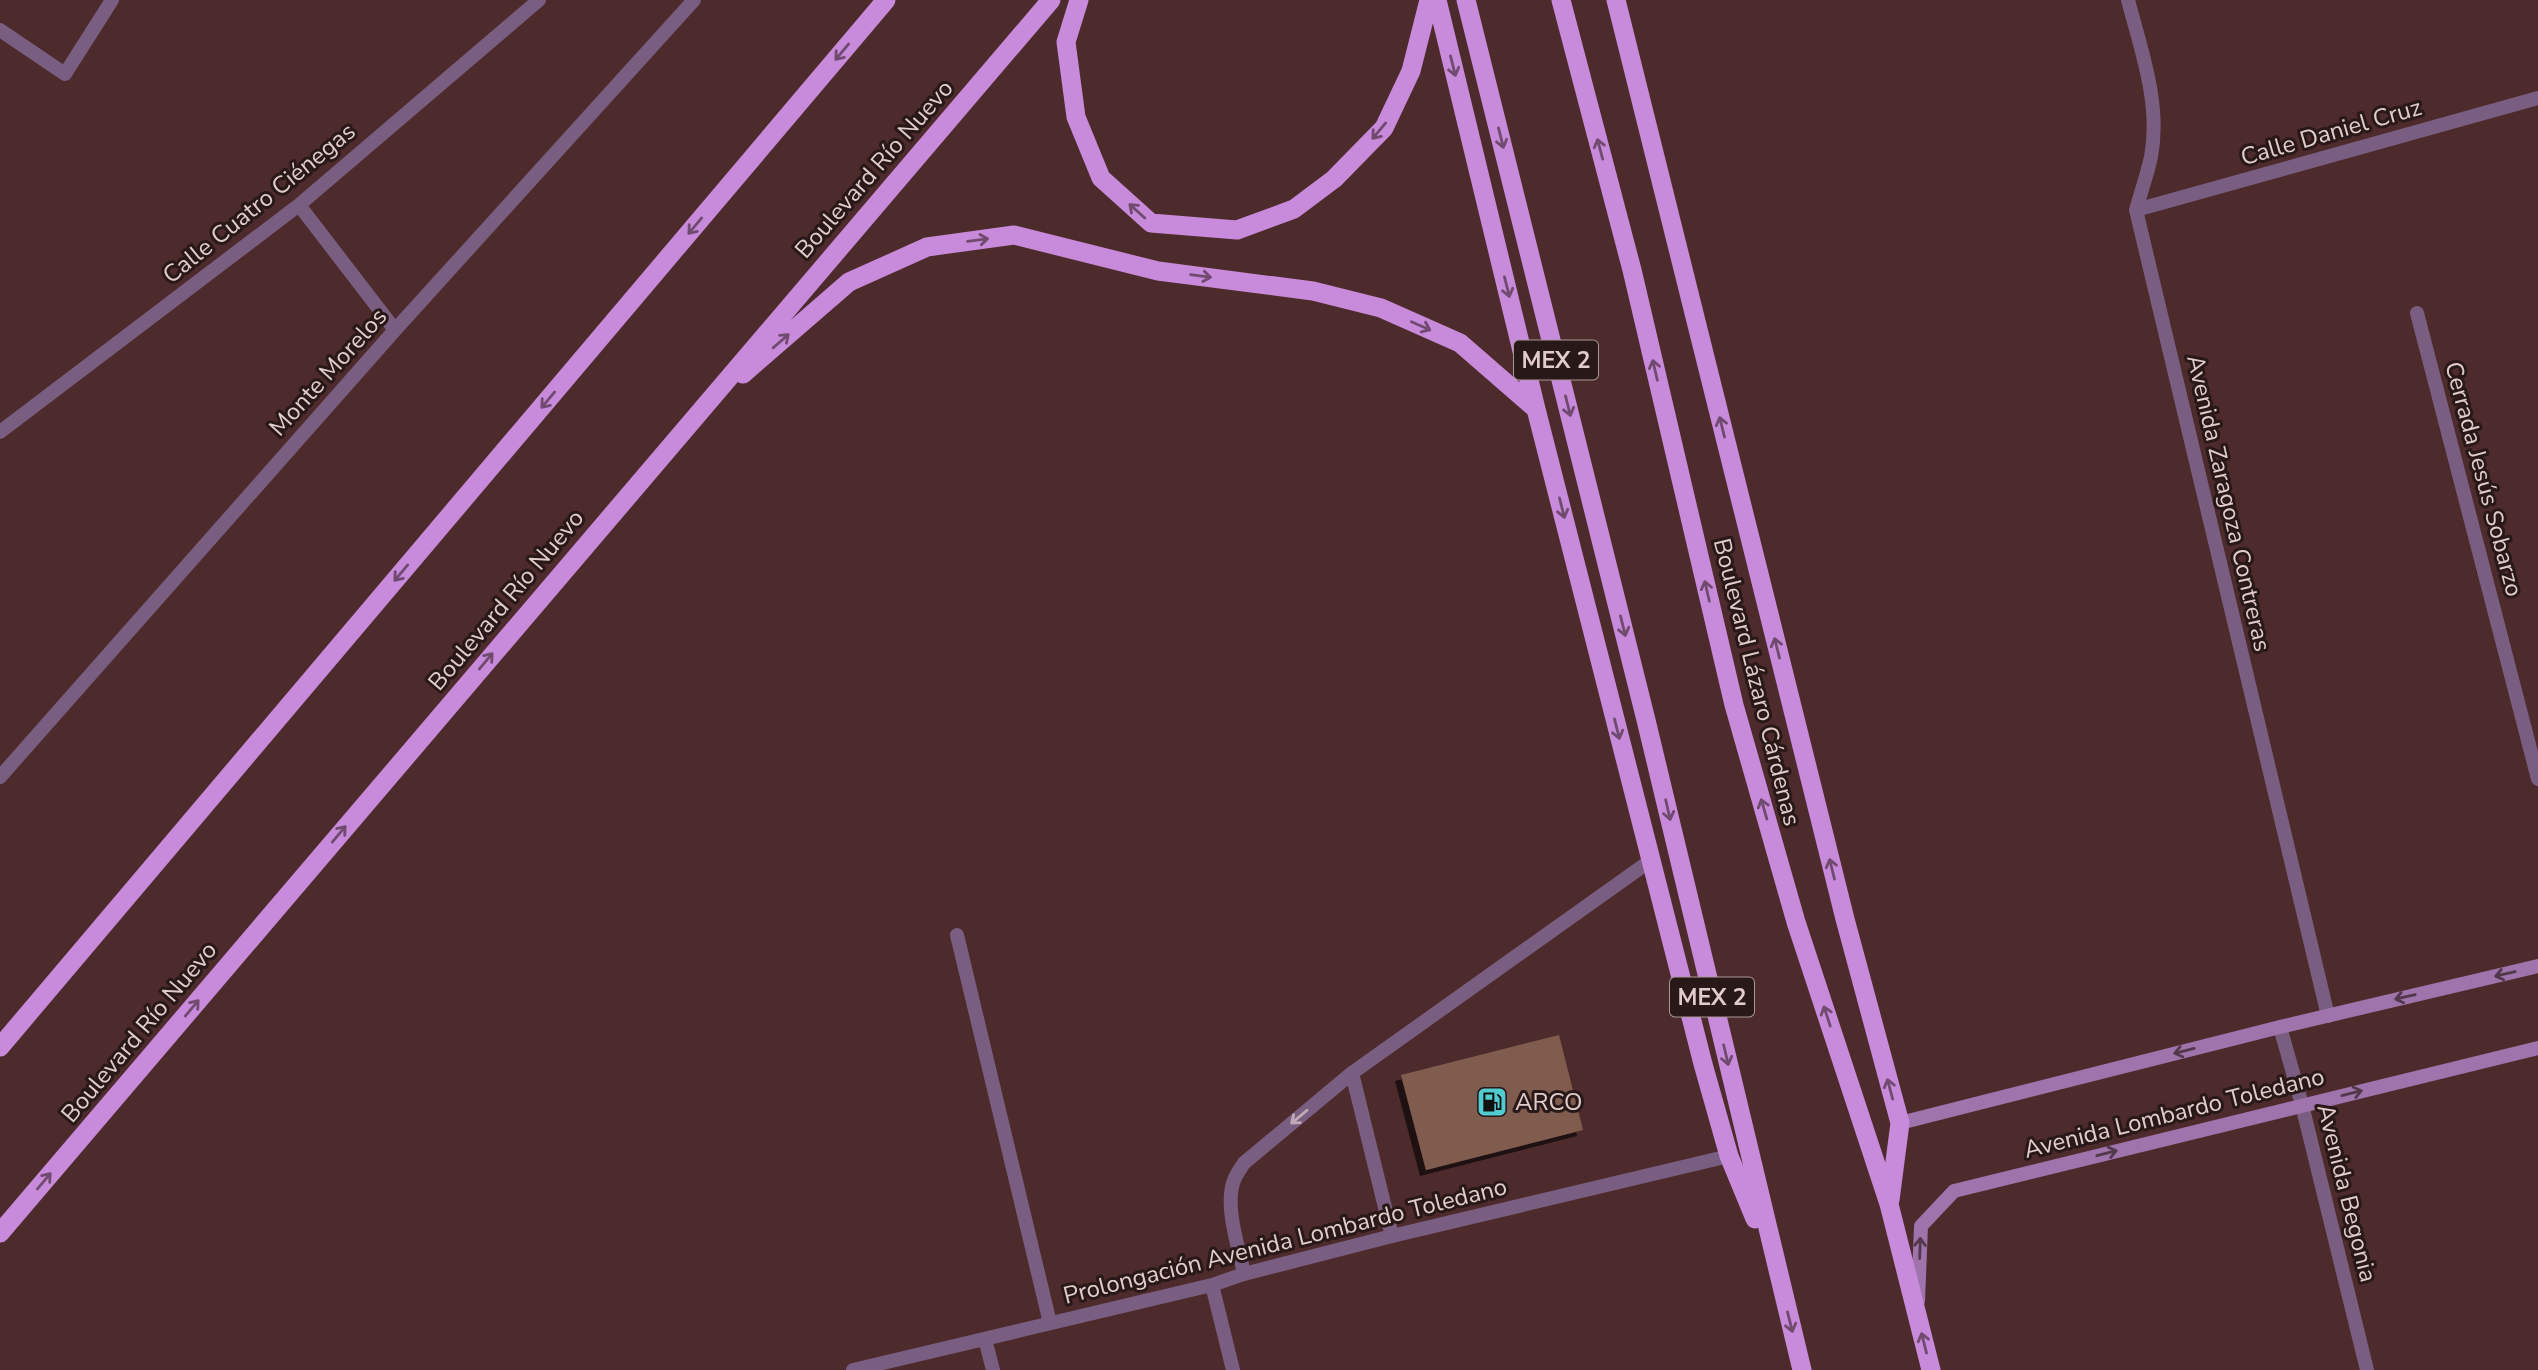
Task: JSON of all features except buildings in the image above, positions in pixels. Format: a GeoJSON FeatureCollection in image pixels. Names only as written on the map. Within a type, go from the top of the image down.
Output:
{"type":"FeatureCollection","features":[{"type":"Feature","properties":{"kind":"highway"},"geometry":{"type":"LineString","coordinates":[[0,1047],[886,0]]}},
{"type":"Feature","properties":{"kind":"highway","name":"Boulevard Río Nuevo"},"geometry":{"type":"LineString","coordinates":[[0,1233],[1051,0]]}},
{"type":"Feature","properties":{"kind":"highway"},"geometry":{"type":"LineString","coordinates":[[1079,0],[1066,42],[1076,117],[1101,178],[1151,223],[1237,230],[1294,209],[1334,179],[1384,128],[1411,71],[1429,0]]}},
{"type":"Feature","properties":{"kind":"highway"},"geometry":{"type":"LineString","coordinates":[[1437,0],[1650,861],[1729,1156],[1779,1275]]}},
{"type":"Feature","properties":{"kind":"highway","name":"MEX 2"},"geometry":{"type":"LineString","coordinates":[[1466,0],[1646,720],[1802,1370]]}},
{"type":"Feature","properties":{"kind":"highway","name":"Boulevard Lázaro Cárdenas"},"geometry":{"type":"LineString","coordinates":[[1561,0],[1632,270],[1734,705],[1796,922],[1889,1204],[1931,1370]]}},
{"type":"Feature","properties":{"kind":"highway"},"geometry":{"type":"LineString","coordinates":[[1616,0],[1841,906],[1900,1123],[1889,1204]]}},
{"type":"Feature","properties":{"kind":"highway"},"geometry":{"type":"LineString","coordinates":[[692,418],[849,282],[927,247],[1014,235],[1158,271],[1313,291],[1381,308],[1460,343],[1536,408]]}},
{"type":"Feature","properties":{"kind":"main road"},"geometry":{"type":"LineString","coordinates":[[1900,1123],[2280,1027],[2538,966]]}},
{"type":"Feature","properties":{"kind":"main road","name":"Avenida Lombardo Toledano"},"geometry":{"type":"LineString","coordinates":[[1917,1316],[1921,1226],[1954,1191],[2538,1048]]}},
{"type":"Feature","properties":{"kind":"street"},"geometry":{"type":"LineString","coordinates":[[0,30],[65,75],[112,0]]}},
{"type":"Feature","properties":{"kind":"street","name":"Calle Cuatro Ciénegas"},"geometry":{"type":"LineString","coordinates":[[0,432],[299,205],[539,0]]}},
{"type":"Feature","properties":{"kind":"street","name":"Monte Morelos"},"geometry":{"type":"LineString","coordinates":[[0,777],[396,330],[694,0]]}},
{"type":"Feature","properties":{"kind":"street","name":"Avenida Zaragoza Contreras"},"geometry":{"type":"LineString","coordinates":[[2128,0],[2150,86],[2153,124],[2151,156],[2136,210],[2328,1016]]}},
{"type":"Feature","properties":{"kind":"street","name":"Calle Daniel Cruz"},"geometry":{"type":"LineString","coordinates":[[2136,210],[2538,98]]}},
{"type":"Feature","properties":{"kind":"street"},"geometry":{"type":"LineString","coordinates":[[299,205],[396,330]]}},
{"type":"Feature","properties":{"kind":"street","name":"Cerrada Jesús Sobarzo"},"geometry":{"type":"LineString","coordinates":[[2417,313],[2538,779]]}},
{"type":"Feature","properties":{"kind":"street"},"geometry":{"type":"LineString","coordinates":[[1244,1274],[1233,1224],[1231,1197],[1234,1178],[1244,1163],[1352,1073],[1650,861]]}},
{"type":"Feature","properties":{"kind":"street"},"geometry":{"type":"LineString","coordinates":[[957,935],[1050,1323]]}},
{"type":"Feature","properties":{"kind":"street","name":"Avenida Begonia"},"geometry":{"type":"LineString","coordinates":[[2280,1027],[2302,1105],[2367,1370]]}},
{"type":"Feature","properties":{"kind":"street"},"geometry":{"type":"LineString","coordinates":[[1352,1073],[1392,1236]]}},
{"type":"Feature","properties":{"kind":"street","name":"Prolongación Avenida Lombardo Toledano"},"geometry":{"type":"LineString","coordinates":[[853,1370],[1212,1285],[1244,1274],[1392,1236],[1729,1156]]}},
{"type":"Feature","properties":{"kind":"street"},"geometry":{"type":"LineString","coordinates":[[1212,1285],[1233,1370]]}},
{"type":"Feature","properties":{"kind":"street"},"geometry":{"type":"LineString","coordinates":[[985,1339],[993,1370]]}},
{"type":"Feature","properties":{"kind":"place","name":"ARCO"},"geometry":{"type":"Point","coordinates":[1492,1102]}}]}
